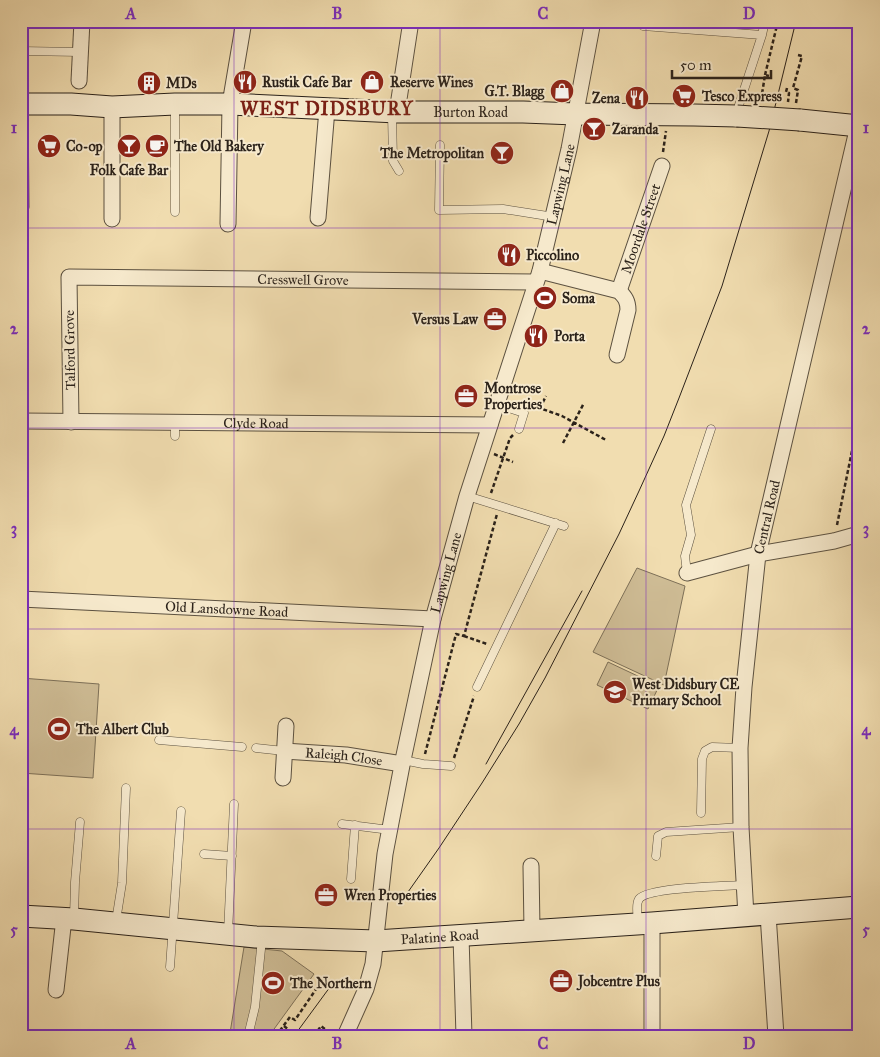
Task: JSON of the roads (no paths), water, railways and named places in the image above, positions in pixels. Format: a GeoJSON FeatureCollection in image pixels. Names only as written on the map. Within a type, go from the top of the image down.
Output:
{"type":"FeatureCollection","features":[{"type":"Feature","properties":{"kind":"street"},"geometry":{"type":"LineString","coordinates":[[79,81],[82,21]]}},
{"type":"Feature","properties":{"kind":"street"},"geometry":{"type":"LineString","coordinates":[[228,224],[230,104],[244,21]]}},
{"type":"Feature","properties":{"kind":"street"},"geometry":{"type":"LineString","coordinates":[[394,112],[411,21]]}},
{"type":"Feature","properties":{"kind":"street","name":"Lapwing Lane"},"geometry":{"type":"LineString","coordinates":[[345,1034],[366,989],[373,964],[380,892],[390,830],[402,762],[433,619],[467,496],[538,276],[554,217],[593,21]]}},
{"type":"Feature","properties":{"kind":"street","name":"Burton Road"},"geometry":{"type":"LineString","coordinates":[[23,104],[71,104],[112,107],[230,104],[394,112],[668,114],[738,116],[858,126]]}},
{"type":"Feature","properties":{"kind":"street"},"geometry":{"type":"LineString","coordinates":[[112,107],[112,219]]}},
{"type":"Feature","properties":{"kind":"street"},"geometry":{"type":"LineString","coordinates":[[318,218],[327,109]]}},
{"type":"Feature","properties":{"kind":"street","name":"Central Road"},"geometry":{"type":"LineString","coordinates":[[746,916],[741,827],[740,748],[744,687],[758,554],[850,173],[858,126]]}},
{"type":"Feature","properties":{"kind":"street","name":"Moordale Street"},"geometry":{"type":"LineString","coordinates":[[619,291],[662,166]]}},
{"type":"Feature","properties":{"kind":"street","name":"Cresswell Grove"},"geometry":{"type":"LineString","coordinates":[[69,277],[538,276],[619,291]]}},
{"type":"Feature","properties":{"kind":"street","name":"Talford Grove"},"geometry":{"type":"LineString","coordinates":[[69,277],[71,422]]}},
{"type":"Feature","properties":{"kind":"street"},"geometry":{"type":"LineString","coordinates":[[617,355],[628,310],[628,303],[619,291]]}},
{"type":"Feature","properties":{"kind":"street","name":"Clyde Road"},"geometry":{"type":"LineString","coordinates":[[21,421],[71,422],[175,430],[490,425]]}},
{"type":"Feature","properties":{"kind":"street"},"geometry":{"type":"LineString","coordinates":[[687,573],[758,554],[834,541],[859,534]]}},
{"type":"Feature","properties":{"kind":"street","name":"Old Lansdowne Road"},"geometry":{"type":"LineString","coordinates":[[21,599],[433,619]]}},
{"type":"Feature","properties":{"kind":"street","name":"Raleigh Close"},"geometry":{"type":"LineString","coordinates":[[283,778],[286,726]]}},
{"type":"Feature","properties":{"kind":"street","name":"Raleigh Close"},"geometry":{"type":"LineString","coordinates":[[284,750],[402,762]]}},
{"type":"Feature","properties":{"kind":"street"},"geometry":{"type":"LineString","coordinates":[[531,866],[532,930]]}},
{"type":"Feature","properties":{"kind":"street","name":"Palatine Road"},"geometry":{"type":"LineString","coordinates":[[21,916],[116,923],[228,935],[376,941],[859,907]]}},
{"type":"Feature","properties":{"kind":"street"},"geometry":{"type":"LineString","coordinates":[[768,914],[776,1036]]}},
{"type":"Feature","properties":{"kind":"street"},"geometry":{"type":"LineString","coordinates":[[56,990],[69,919]]}},
{"type":"Feature","properties":{"kind":"street"},"geometry":{"type":"LineString","coordinates":[[645,923],[652,1036]]}},
{"type":"Feature","properties":{"kind":"street"},"geometry":{"type":"LineString","coordinates":[[461,936],[464,1036]]}},
{"type":"Feature","properties":{"kind":"lane"},"geometry":{"type":"LineString","coordinates":[[738,116],[739,105],[765,21]]}},
{"type":"Feature","properties":{"kind":"lane"},"geometry":{"type":"LineString","coordinates":[[642,26],[762,35]]}},
{"type":"Feature","properties":{"kind":"lane"},"geometry":{"type":"LineString","coordinates":[[21,51],[80,52]]}},
{"type":"Feature","properties":{"kind":"lane"},"geometry":{"type":"LineString","coordinates":[[21,207],[25,207],[23,104]]}},
{"type":"Feature","properties":{"kind":"lane"},"geometry":{"type":"LineString","coordinates":[[175,104],[175,212]]}},
{"type":"Feature","properties":{"kind":"lane"},"geometry":{"type":"LineString","coordinates":[[394,112],[393,162],[399,171]]}},
{"type":"Feature","properties":{"kind":"lane"},"geometry":{"type":"LineString","coordinates":[[440,145],[438,210],[503,209],[554,217]]}},
{"type":"Feature","properties":{"kind":"lane"},"geometry":{"type":"LineString","coordinates":[[496,404],[524,413],[519,428]]}},
{"type":"Feature","properties":{"kind":"lane"},"geometry":{"type":"LineString","coordinates":[[687,573],[685,556],[691,535],[686,505],[711,429]]}},
{"type":"Feature","properties":{"kind":"lane"},"geometry":{"type":"LineString","coordinates":[[467,496],[560,524],[476,687]]}},
{"type":"Feature","properties":{"kind":"lane"},"geometry":{"type":"LineString","coordinates":[[159,740],[242,747]]}},
{"type":"Feature","properties":{"kind":"lane"},"geometry":{"type":"LineString","coordinates":[[701,813],[702,759],[705,751],[712,747],[740,748]]}},
{"type":"Feature","properties":{"kind":"lane"},"geometry":{"type":"LineString","coordinates":[[256,748],[284,750]]}},
{"type":"Feature","properties":{"kind":"lane"},"geometry":{"type":"LineString","coordinates":[[402,762],[451,766]]}},
{"type":"Feature","properties":{"kind":"lane"},"geometry":{"type":"LineString","coordinates":[[116,923],[122,883],[126,788]]}},
{"type":"Feature","properties":{"kind":"lane"},"geometry":{"type":"LineString","coordinates":[[228,935],[234,804]]}},
{"type":"Feature","properties":{"kind":"lane"},"geometry":{"type":"LineString","coordinates":[[170,967],[181,811]]}},
{"type":"Feature","properties":{"kind":"lane"},"geometry":{"type":"LineString","coordinates":[[69,919],[75,882],[80,822]]}},
{"type":"Feature","properties":{"kind":"lane"},"geometry":{"type":"LineString","coordinates":[[342,824],[390,830]]}},
{"type":"Feature","properties":{"kind":"lane"},"geometry":{"type":"LineString","coordinates":[[352,879],[355,825]]}},
{"type":"Feature","properties":{"kind":"lane"},"geometry":{"type":"LineString","coordinates":[[656,856],[658,836],[666,832],[741,827]]}},
{"type":"Feature","properties":{"kind":"lane"},"geometry":{"type":"LineString","coordinates":[[204,854],[232,856]]}},
{"type":"Feature","properties":{"kind":"lane"},"geometry":{"type":"LineString","coordinates":[[645,923],[638,902],[641,896],[655,892],[692,887],[744,885]]}},
{"type":"Feature","properties":{"kind":"lane"},"geometry":{"type":"LineString","coordinates":[[248,1036],[255,1007],[262,937]]}},
{"type":"Feature","properties":{"kind":"tram line"},"geometry":{"type":"LineString","coordinates":[[408,892],[482,783],[545,678],[619,534],[664,436],[722,286],[769,131],[796,21]]}},
{"type":"Feature","properties":{"kind":"tram line"},"geometry":{"type":"LineString","coordinates":[[486,764],[582,591]]}},
{"type":"Feature","properties":{"kind":"tram line"},"geometry":{"type":"LineString","coordinates":[[294,1036],[330,987]]}},
{"type":"Feature","properties":{"kind":"place","name":"Rustik Cafe Bar"},"geometry":{"type":"Point","coordinates":[245,82]}},
{"type":"Feature","properties":{"kind":"place","name":"Reserve Wines"},"geometry":{"type":"Point","coordinates":[372,82]}},
{"type":"Feature","properties":{"kind":"place","name":"MDs"},"geometry":{"type":"Point","coordinates":[149,83]}},
{"type":"Feature","properties":{"kind":"place","name":"G.T. Blagg"},"geometry":{"type":"Point","coordinates":[562,91]}},
{"type":"Feature","properties":{"kind":"place","name":"Tesco Express"},"geometry":{"type":"Point","coordinates":[684,96]}},
{"type":"Feature","properties":{"kind":"place","name":"Zena"},"geometry":{"type":"Point","coordinates":[637,98]}},
{"type":"Feature","properties":{"kind":"place","name":"Zaranda"},"geometry":{"type":"Point","coordinates":[594,129]}},
{"type":"Feature","properties":{"kind":"place","name":"Co-op"},"geometry":{"type":"Point","coordinates":[49,146]}},
{"type":"Feature","properties":{"kind":"place","name":"Folk Cafe Bar"},"geometry":{"type":"Point","coordinates":[129,146]}},
{"type":"Feature","properties":{"kind":"place","name":"The Old Bakery"},"geometry":{"type":"Point","coordinates":[157,146]}},
{"type":"Feature","properties":{"kind":"place","name":"The Metropolitan"},"geometry":{"type":"Point","coordinates":[502,153]}},
{"type":"Feature","properties":{"kind":"place","name":"Piccolino"},"geometry":{"type":"Point","coordinates":[509,255]}},
{"type":"Feature","properties":{"kind":"place","name":"Soma"},"geometry":{"type":"Point","coordinates":[545,298]}},
{"type":"Feature","properties":{"kind":"place","name":"Versus Law"},"geometry":{"type":"Point","coordinates":[495,319]}},
{"type":"Feature","properties":{"kind":"place","name":"Porta"},"geometry":{"type":"Point","coordinates":[536,336]}},
{"type":"Feature","properties":{"kind":"place","name":"Montrose Properties"},"geometry":{"type":"Point","coordinates":[466,396]}},
{"type":"Feature","properties":{"kind":"place","name":"West Didsbury CE Primary School"},"geometry":{"type":"Point","coordinates":[615,692]}},
{"type":"Feature","properties":{"kind":"place","name":"The Albert Club"},"geometry":{"type":"Point","coordinates":[59,729]}},
{"type":"Feature","properties":{"kind":"place","name":"Wren Properties"},"geometry":{"type":"Point","coordinates":[326,895]}},
{"type":"Feature","properties":{"kind":"place","name":"Jobcentre Plus"},"geometry":{"type":"Point","coordinates":[561,981]}},
{"type":"Feature","properties":{"kind":"place","name":"The Northern"},"geometry":{"type":"Point","coordinates":[273,983]}},
{"type":"Feature","properties":{"kind":"district","name":"WEST DIDSBURY"},"geometry":{"type":"Point","coordinates":[327,108]}}]}
